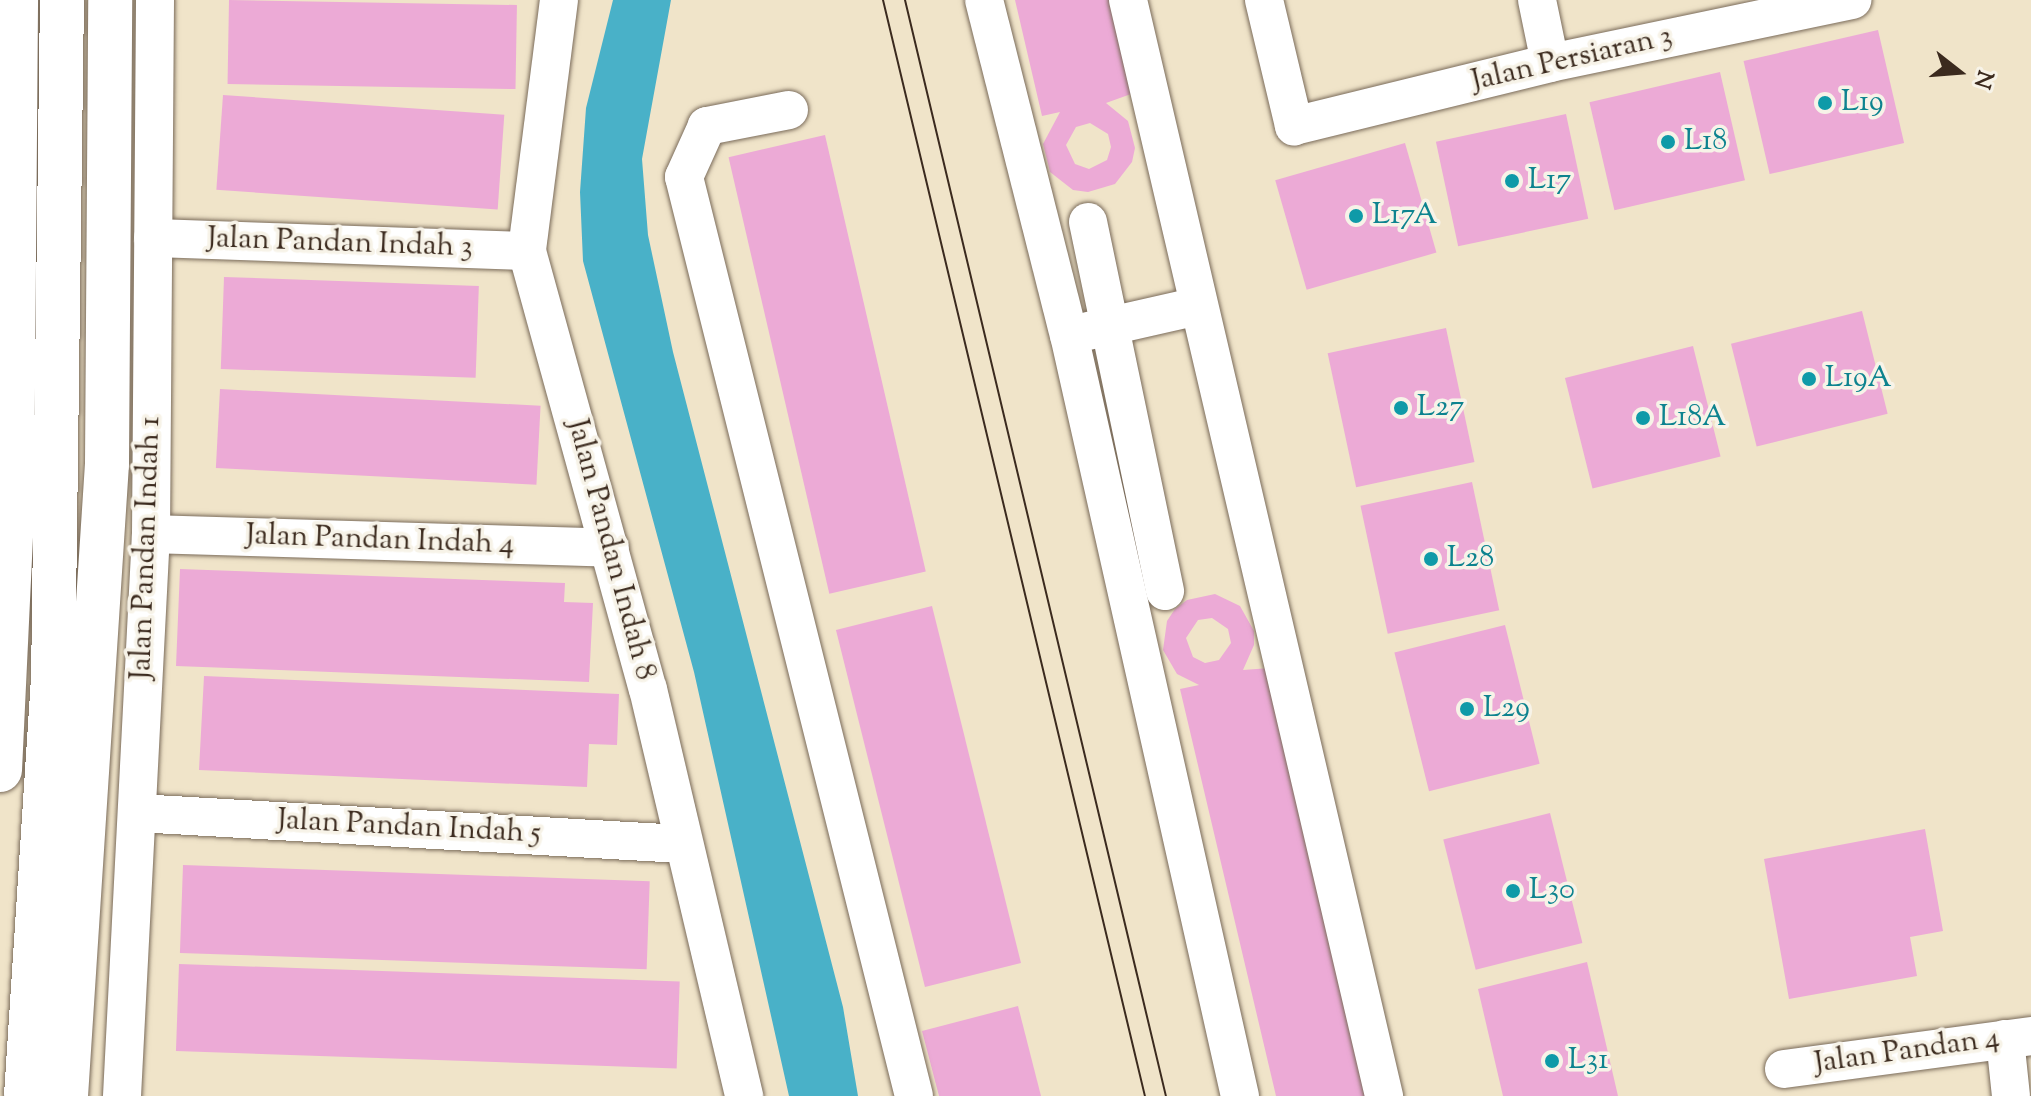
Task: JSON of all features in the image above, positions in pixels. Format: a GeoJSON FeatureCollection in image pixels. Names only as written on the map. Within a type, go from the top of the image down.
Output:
{"type":"FeatureCollection","features":[{"type":"Feature","properties":{"kind":"main road"},"geometry":{"type":"LineString","coordinates":[[0,770],[12,515],[16,0]]}},
{"type":"Feature","properties":{"kind":"main road"},"geometry":{"type":"LineString","coordinates":[[47,1084],[58,517],[62,0]]}},
{"type":"Feature","properties":{"kind":"main road"},"geometry":{"type":"LineString","coordinates":[[47,1084],[107,464],[110,2]]}},
{"type":"Feature","properties":{"kind":"street","name":"Jalan Pandan Indah 8"},"geometry":{"type":"LineString","coordinates":[[559,0],[527,251],[610,548],[744,1096]]}},
{"type":"Feature","properties":{"kind":"street"},"geometry":{"type":"LineString","coordinates":[[984,0],[1069,335],[1240,1096]]}},
{"type":"Feature","properties":{"kind":"street"},"geometry":{"type":"LineString","coordinates":[[1128,0],[1384,1096]]}},
{"type":"Feature","properties":{"kind":"street","name":"Jalan Persiaran 3"},"geometry":{"type":"LineString","coordinates":[[1264,0],[1294,126],[1550,63],[1852,0]]}},
{"type":"Feature","properties":{"kind":"street"},"geometry":{"type":"LineString","coordinates":[[1537,0],[1550,63]]}},
{"type":"Feature","properties":{"kind":"street"},"geometry":{"type":"LineString","coordinates":[[110,2],[154,2]]}},
{"type":"Feature","properties":{"kind":"street","name":"Jalan Pandan Indah 1"},"geometry":{"type":"LineString","coordinates":[[122,1096],[151,534],[154,2]]}},
{"type":"Feature","properties":{"kind":"street"},"geometry":{"type":"LineString","coordinates":[[789,110],[707,126],[684,177],[914,1096]]}},
{"type":"Feature","properties":{"kind":"street"},"geometry":{"type":"LineString","coordinates":[[1088,222],[1165,591]]}},
{"type":"Feature","properties":{"kind":"street","name":"Jalan Pandan Indah 3"},"geometry":{"type":"LineString","coordinates":[[153,238],[527,251]]}},
{"type":"Feature","properties":{"kind":"street"},"geometry":{"type":"LineString","coordinates":[[1069,335],[1198,306]]}},
{"type":"Feature","properties":{"kind":"street","name":"Jalan Pandan Indah 4"},"geometry":{"type":"LineString","coordinates":[[151,534],[610,548]]}},
{"type":"Feature","properties":{"kind":"street","name":"Jalan Pandan Indah 5"},"geometry":{"type":"LineString","coordinates":[[137,813],[682,844]]}},
{"type":"Feature","properties":{"kind":"street"},"geometry":{"type":"LineString","coordinates":[[2011,1096],[2018,1037]]}},
{"type":"Feature","properties":{"kind":"street","name":"Jalan Pandan 4"},"geometry":{"type":"LineString","coordinates":[[1784,1069],[2018,1037]]}},
{"type":"Feature","properties":{"kind":"water"},"geometry":{"type":"Polygon","coordinates":[[[613,0],[671,0],[642,159],[648,235],[673,352],[843,1007],[858,1096],[789,1096],[694,672],[583,261],[580,192],[586,108],[613,0]]]}},
{"type":"Feature","properties":{"kind":"building"},"geometry":{"type":"Polygon","coordinates":[[[229,0],[517,5],[515,89],[228,84],[229,0]]]}},
{"type":"Feature","properties":{"kind":"building"},"geometry":{"type":"Polygon","coordinates":[[[1015,0],[1111,0],[1131,94],[1106,103],[1128,121],[1135,148],[1132,162],[1115,184],[1088,192],[1073,190],[1050,172],[1043,144],[1060,112],[1042,116],[1015,0]],[[1090,123],[1076,127],[1066,145],[1075,164],[1089,169],[1107,160],[1111,147],[1108,134],[1090,123]]]}},
{"type":"Feature","properties":{"kind":"building","name":"L19"},"geometry":{"type":"Polygon","coordinates":[[[1878,30],[1904,143],[1770,174],[1744,61],[1878,30]]]}},
{"type":"Feature","properties":{"kind":"building","name":"L18"},"geometry":{"type":"Polygon","coordinates":[[[1720,72],[1745,180],[1614,210],[1589,102],[1720,72]]]}},
{"type":"Feature","properties":{"kind":"building"},"geometry":{"type":"Polygon","coordinates":[[[223,95],[504,115],[498,209],[216,190],[223,95]]]}},
{"type":"Feature","properties":{"kind":"building","name":"L17"},"geometry":{"type":"Polygon","coordinates":[[[1566,114],[1588,219],[1458,246],[1436,142],[1566,114]]]}},
{"type":"Feature","properties":{"kind":"building"},"geometry":{"type":"Polygon","coordinates":[[[825,135],[926,572],[829,594],[729,157],[825,135]]]}},
{"type":"Feature","properties":{"kind":"building","name":"L17A"},"geometry":{"type":"Polygon","coordinates":[[[1405,143],[1436,253],[1307,290],[1275,180],[1405,143]]]}},
{"type":"Feature","properties":{"kind":"building"},"geometry":{"type":"Polygon","coordinates":[[[224,277],[479,286],[476,378],[221,369],[224,277]]]}},
{"type":"Feature","properties":{"kind":"building","name":"L19A"},"geometry":{"type":"Polygon","coordinates":[[[1862,311],[1888,414],[1757,447],[1731,344],[1862,311]]]}},
{"type":"Feature","properties":{"kind":"building","name":"L27"},"geometry":{"type":"Polygon","coordinates":[[[1446,328],[1474,462],[1356,487],[1328,353],[1446,328]]]}},
{"type":"Feature","properties":{"kind":"building","name":"L18A"},"geometry":{"type":"Polygon","coordinates":[[[1693,346],[1721,457],[1593,489],[1565,378],[1693,346]]]}},
{"type":"Feature","properties":{"kind":"building"},"geometry":{"type":"Polygon","coordinates":[[[220,389],[541,406],[536,485],[216,468],[220,389]]]}},
{"type":"Feature","properties":{"kind":"building","name":"L28"},"geometry":{"type":"Polygon","coordinates":[[[1472,482],[1499,610],[1388,634],[1360,506],[1472,482]]]}},
{"type":"Feature","properties":{"kind":"building"},"geometry":{"type":"Polygon","coordinates":[[[180,569],[565,583],[564,602],[593,603],[589,682],[176,666],[180,569]]]}},
{"type":"Feature","properties":{"kind":"building"},"geometry":{"type":"Polygon","coordinates":[[[1215,594],[1240,606],[1254,631],[1254,645],[1243,670],[1270,668],[1372,1096],[1276,1096],[1180,689],[1199,685],[1177,674],[1163,650],[1167,621],[1175,609],[1187,600],[1215,594]],[[1212,618],[1198,620],[1186,638],[1193,657],[1205,663],[1219,660],[1231,643],[1228,629],[1212,618]]]}},
{"type":"Feature","properties":{"kind":"building"},"geometry":{"type":"Polygon","coordinates":[[[932,606],[1021,963],[925,987],[836,630],[932,606]]]}},
{"type":"Feature","properties":{"kind":"building","name":"L29"},"geometry":{"type":"Polygon","coordinates":[[[1505,625],[1540,764],[1429,791],[1394,653],[1505,625]]]}},
{"type":"Feature","properties":{"kind":"building"},"geometry":{"type":"Polygon","coordinates":[[[204,676],[619,694],[617,745],[589,744],[587,787],[199,770],[204,676]]]}},
{"type":"Feature","properties":{"kind":"building","name":"L30"},"geometry":{"type":"Polygon","coordinates":[[[1550,813],[1582,943],[1476,970],[1443,840],[1550,813]]]}},
{"type":"Feature","properties":{"kind":"building"},"geometry":{"type":"Polygon","coordinates":[[[1925,829],[1943,931],[1910,937],[1917,976],[1789,999],[1764,859],[1925,829]]]}},
{"type":"Feature","properties":{"kind":"building"},"geometry":{"type":"Polygon","coordinates":[[[183,865],[650,881],[647,969],[180,953],[183,865]]]}},
{"type":"Feature","properties":{"kind":"building","name":"L31"},"geometry":{"type":"Polygon","coordinates":[[[1587,962],[1618,1096],[1503,1096],[1478,989],[1587,962]]]}},
{"type":"Feature","properties":{"kind":"building"},"geometry":{"type":"Polygon","coordinates":[[[179,964],[680,981],[677,1068],[176,1051],[179,964]]]}},
{"type":"Feature","properties":{"kind":"building"},"geometry":{"type":"Polygon","coordinates":[[[1018,1006],[1041,1096],[939,1096],[922,1031],[1018,1006]]]}},
{"type":"Feature","properties":{"kind":"tram line"},"geometry":{"type":"LineString","coordinates":[[883,0],[1145,1096]]}},
{"type":"Feature","properties":{"kind":"tram line"},"geometry":{"type":"LineString","coordinates":[[905,0],[1166,1096]]}},
{"type":"Feature","properties":{"kind":"place","name":"L19"},"geometry":{"type":"Point","coordinates":[1825,103]}},
{"type":"Feature","properties":{"kind":"place","name":"L18"},"geometry":{"type":"Point","coordinates":[1668,142]}},
{"type":"Feature","properties":{"kind":"place","name":"L17"},"geometry":{"type":"Point","coordinates":[1512,181]}},
{"type":"Feature","properties":{"kind":"place","name":"L17A"},"geometry":{"type":"Point","coordinates":[1356,216]}},
{"type":"Feature","properties":{"kind":"place","name":"L19A"},"geometry":{"type":"Point","coordinates":[1809,379]}},
{"type":"Feature","properties":{"kind":"place","name":"L27"},"geometry":{"type":"Point","coordinates":[1401,408]}},
{"type":"Feature","properties":{"kind":"place","name":"L18A"},"geometry":{"type":"Point","coordinates":[1643,418]}},
{"type":"Feature","properties":{"kind":"place","name":"L28"},"geometry":{"type":"Point","coordinates":[1431,559]}},
{"type":"Feature","properties":{"kind":"place","name":"L29"},"geometry":{"type":"Point","coordinates":[1467,709]}},
{"type":"Feature","properties":{"kind":"place","name":"L30"},"geometry":{"type":"Point","coordinates":[1513,891]}},
{"type":"Feature","properties":{"kind":"place","name":"L31"},"geometry":{"type":"Point","coordinates":[1552,1061]}}]}
